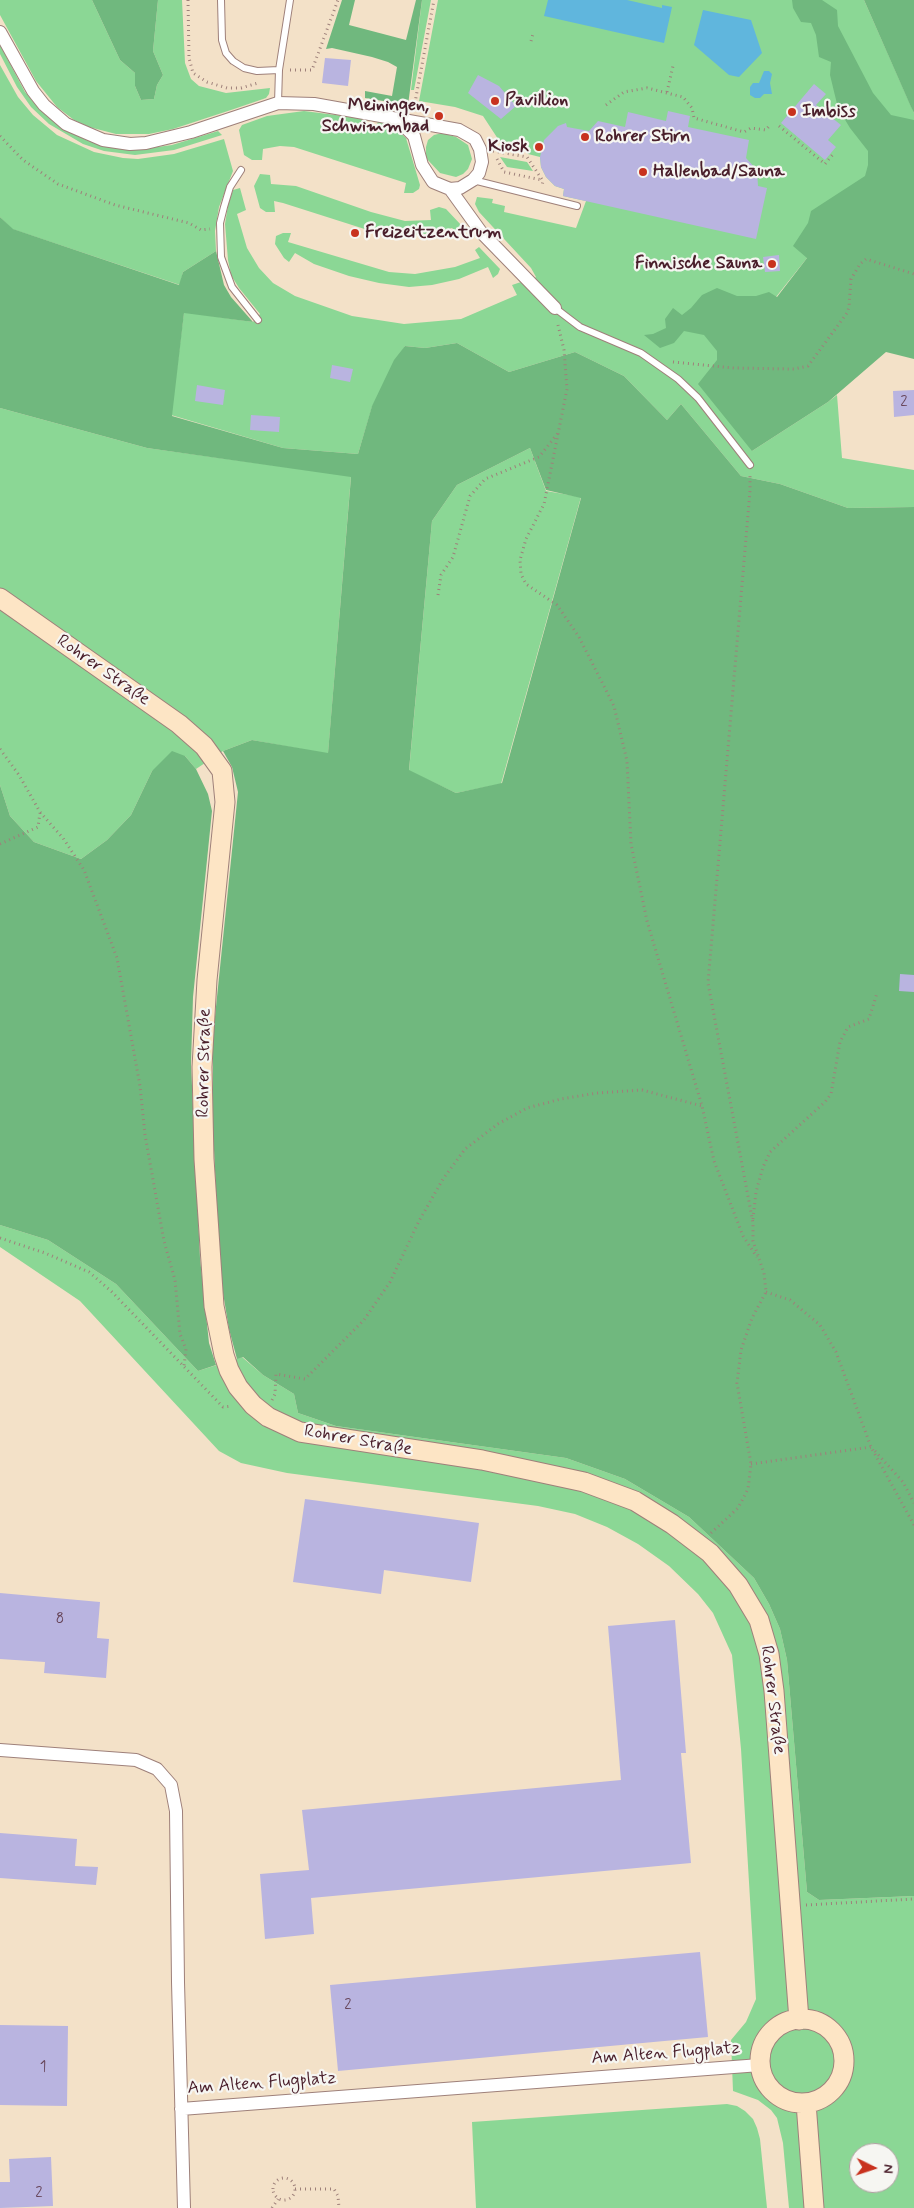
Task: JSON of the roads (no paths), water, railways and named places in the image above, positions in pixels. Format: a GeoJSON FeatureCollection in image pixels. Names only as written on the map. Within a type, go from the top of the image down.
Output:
{"type":"FeatureCollection","features":[{"type":"Feature","properties":{"kind":"main road","name":"Rohrer Straße"},"geometry":{"type":"LineString","coordinates":[[0,598],[179,724],[204,746],[222,771],[225,802],[207,980],[203,1058],[204,1159],[214,1306],[218,1332],[229,1370],[238,1387],[249,1401],[268,1417],[300,1432],[482,1460],[584,1482],[635,1502],[700,1544],[710,1553],[738,1585],[759,1620],[769,1654],[774,1691],[799,2020]]}},
{"type":"Feature","properties":{"kind":"main road"},"geometry":{"type":"LineString","coordinates":[[799,2020],[809,2020],[828,2028],[840,2042],[843,2054],[842,2074],[836,2087],[820,2100],[806,2103],[790,2102],[771,2090],[762,2075],[760,2065],[763,2046],[772,2032],[782,2024],[799,2020]]}},
{"type":"Feature","properties":{"kind":"main road"},"geometry":{"type":"LineString","coordinates":[[806,2103],[814,2208]]}},
{"type":"Feature","properties":{"kind":"street"},"geometry":{"type":"LineString","coordinates":[[0,32],[33,91],[44,105],[66,124],[103,140],[130,144],[164,140],[278,103],[322,106],[397,119],[459,130],[475,139],[480,149],[482,162],[479,173],[473,180],[460,188],[450,189],[433,182],[427,176],[414,136],[397,119]]}},
{"type":"Feature","properties":{"kind":"street"},"geometry":{"type":"LineString","coordinates":[[450,189],[481,232],[554,308]]}},
{"type":"Feature","properties":{"kind":"street","name":"Am Alten Flugplatz"},"geometry":{"type":"LineString","coordinates":[[0,1750],[136,1760],[157,1769],[171,1785],[176,1811],[180,2109],[760,2065]]}},
{"type":"Feature","properties":{"kind":"street"},"geometry":{"type":"LineString","coordinates":[[180,2109],[184,2208]]}},
{"type":"Feature","properties":{"kind":"lane"},"geometry":{"type":"LineString","coordinates":[[221,0],[222,40],[226,54],[244,68],[257,71],[279,70]]}},
{"type":"Feature","properties":{"kind":"lane"},"geometry":{"type":"LineString","coordinates":[[278,103],[279,70],[290,0]]}},
{"type":"Feature","properties":{"kind":"lane"},"geometry":{"type":"LineString","coordinates":[[241,170],[230,188],[224,207],[220,228],[222,257],[232,287],[258,320]]}},
{"type":"Feature","properties":{"kind":"lane"},"geometry":{"type":"LineString","coordinates":[[473,180],[577,206]]}},
{"type":"Feature","properties":{"kind":"lane"},"geometry":{"type":"LineString","coordinates":[[554,308],[580,327],[616,341],[678,379],[698,398],[750,465]]}},
{"type":"Feature","properties":{"kind":"water"},"geometry":{"type":"Polygon","coordinates":[[[548,0],[627,0],[662,8],[662,5],[672,7],[664,43],[544,16],[548,0]]]}},
{"type":"Feature","properties":{"kind":"water"},"geometry":{"type":"Polygon","coordinates":[[[703,10],[751,20],[762,53],[739,77],[729,75],[694,45],[703,10]]]}},
{"type":"Feature","properties":{"kind":"water"},"geometry":{"type":"Polygon","coordinates":[[[764,71],[769,71],[772,74],[770,83],[772,94],[764,94],[760,98],[755,98],[750,95],[750,87],[753,83],[759,83],[764,71]]]}},
{"type":"Feature","properties":{"kind":"place","name":"Pavillion"},"geometry":{"type":"Point","coordinates":[495,101]}},
{"type":"Feature","properties":{"kind":"place","name":"Imbiss"},"geometry":{"type":"Point","coordinates":[792,112]}},
{"type":"Feature","properties":{"kind":"place","name":"Meiningen, Schwimmbad"},"geometry":{"type":"Point","coordinates":[439,116]}},
{"type":"Feature","properties":{"kind":"place","name":"Rohrer Stirn"},"geometry":{"type":"Point","coordinates":[585,137]}},
{"type":"Feature","properties":{"kind":"place","name":"Kiosk"},"geometry":{"type":"Point","coordinates":[539,147]}},
{"type":"Feature","properties":{"kind":"place","name":"Hallenbad/Sauna"},"geometry":{"type":"Point","coordinates":[643,172]}},
{"type":"Feature","properties":{"kind":"place","name":"Freizeitzentrum"},"geometry":{"type":"Point","coordinates":[355,233]}},
{"type":"Feature","properties":{"kind":"place","name":"Finnische Sauna"},"geometry":{"type":"Point","coordinates":[772,264]}}]}
